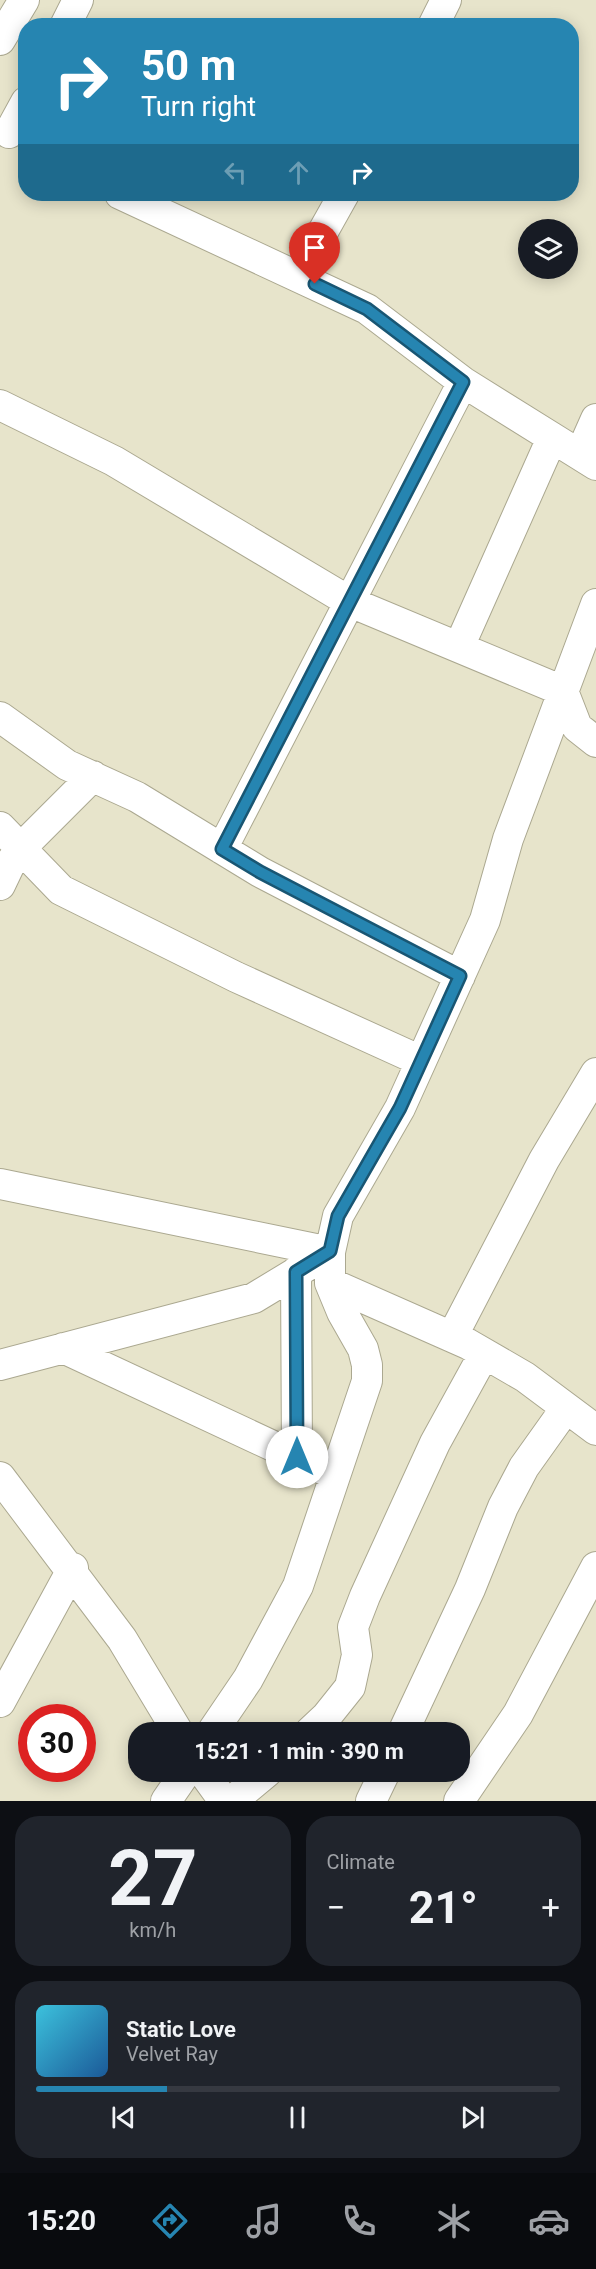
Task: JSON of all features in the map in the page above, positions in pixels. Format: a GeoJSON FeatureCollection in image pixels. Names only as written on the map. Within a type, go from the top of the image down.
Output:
{"type":"FeatureCollection","features":[{"type":"Feature","properties":{"kind":"street"},"geometry":{"type":"LineString","coordinates":[[0,40],[24,0]]}},
{"type":"Feature","properties":{"kind":"street"},"geometry":{"type":"LineString","coordinates":[[69,18],[78,0]]}},
{"type":"Feature","properties":{"kind":"street"},"geometry":{"type":"LineString","coordinates":[[438,18],[446,0]]}},
{"type":"Feature","properties":{"kind":"street"},"geometry":{"type":"LineString","coordinates":[[157,201],[173,204],[298,276],[367,309],[463,382],[588,460],[596,419]]}},
{"type":"Feature","properties":{"kind":"street"},"geometry":{"type":"LineString","coordinates":[[298,276],[340,201]]}},
{"type":"Feature","properties":{"kind":"street"},"geometry":{"type":"LineString","coordinates":[[222,849],[463,382]]}},
{"type":"Feature","properties":{"kind":"street"},"geometry":{"type":"LineString","coordinates":[[0,405],[114,461],[350,602],[563,691],[577,727],[596,742]]}},
{"type":"Feature","properties":{"kind":"street"},"geometry":{"type":"LineString","coordinates":[[459,647],[552,438]]}},
{"type":"Feature","properties":{"kind":"street"},"geometry":{"type":"LineString","coordinates":[[219,1722],[248,1678],[298,1586],[367,1381],[367,1365],[363,1349],[342,1312],[330,1282],[330,1251],[338,1216],[400,1108],[485,920],[508,839],[596,604]]}},
{"type":"Feature","properties":{"kind":"street"},"geometry":{"type":"LineString","coordinates":[[0,717],[67,765],[137,797],[260,872],[460,976]]}},
{"type":"Feature","properties":{"kind":"street"},"geometry":{"type":"LineString","coordinates":[[0,885],[10,862],[21,848],[93,776]]}},
{"type":"Feature","properties":{"kind":"street"},"geometry":{"type":"LineString","coordinates":[[0,827],[62,890],[236,977],[421,1061]]}},
{"type":"Feature","properties":{"kind":"street"},"geometry":{"type":"LineString","coordinates":[[452,1337],[544,1160],[596,1073]]}},
{"type":"Feature","properties":{"kind":"street"},"geometry":{"type":"LineString","coordinates":[[0,1184],[330,1251]]}},
{"type":"Feature","properties":{"kind":"street"},"geometry":{"type":"LineString","coordinates":[[0,1365],[254,1298],[330,1251]]}},
{"type":"Feature","properties":{"kind":"street"},"geometry":{"type":"LineString","coordinates":[[296,1272],[297,1457]]}},
{"type":"Feature","properties":{"kind":"street"},"geometry":{"type":"LineString","coordinates":[[330,1282],[452,1337],[484,1354],[525,1377],[596,1430]]}},
{"type":"Feature","properties":{"kind":"street"},"geometry":{"type":"LineString","coordinates":[[63,1348],[335,1475]]}},
{"type":"Feature","properties":{"kind":"street"},"geometry":{"type":"LineString","coordinates":[[321,1722],[350,1687],[357,1655],[353,1627],[365,1596],[435,1443],[484,1354]]}},
{"type":"Feature","properties":{"kind":"street"},"geometry":{"type":"LineString","coordinates":[[408,1722],[470,1589],[503,1508],[524,1467],[566,1408]]}},
{"type":"Feature","properties":{"kind":"street"},"geometry":{"type":"LineString","coordinates":[[0,1477],[122,1639],[172,1722]]}},
{"type":"Feature","properties":{"kind":"street"},"geometry":{"type":"LineString","coordinates":[[459,1801],[518,1714],[596,1567]]}},
{"type":"Feature","properties":{"kind":"street"},"geometry":{"type":"LineString","coordinates":[[0,1702],[72,1570]]}},
{"type":"Feature","properties":{"kind":"street"},"geometry":{"type":"LineString","coordinates":[[166,1801],[179,1782]]}},
{"type":"Feature","properties":{"kind":"street"},"geometry":{"type":"LineString","coordinates":[[210,1782],[224,1801]]}},
{"type":"Feature","properties":{"kind":"street"},"geometry":{"type":"LineString","coordinates":[[232,1801],[255,1782]]}},
{"type":"Feature","properties":{"kind":"street"},"geometry":{"type":"LineString","coordinates":[[371,1801],[380,1782]]}},
{"type":"Feature","properties":{"kind":"route"},"geometry":{"type":"LineString","coordinates":[[297,1457],[296,1272],[330,1251],[338,1216],[400,1108],[460,976],[260,872],[222,849],[463,382],[367,309],[315,284]]}}]}
